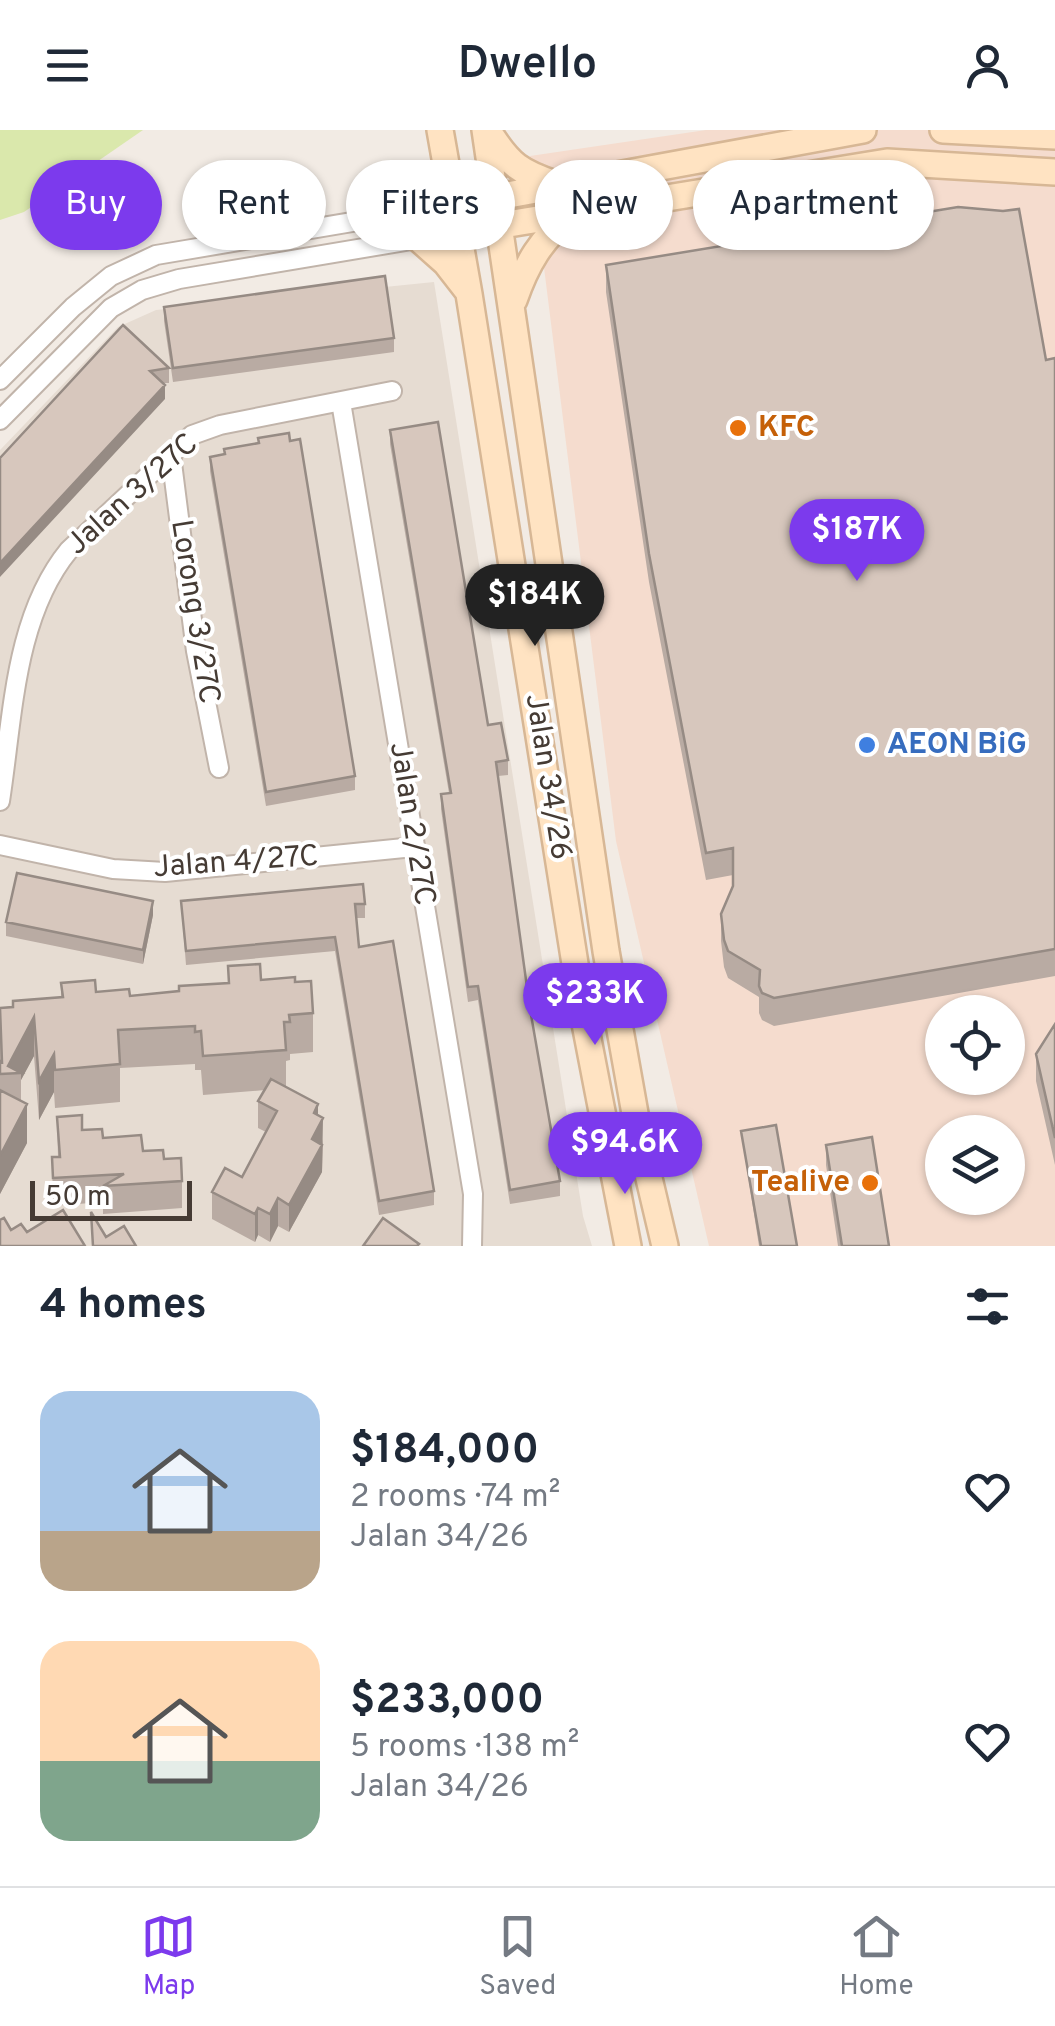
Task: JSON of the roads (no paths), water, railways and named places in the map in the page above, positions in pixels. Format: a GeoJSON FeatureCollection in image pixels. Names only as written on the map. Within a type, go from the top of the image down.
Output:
{"type":"FeatureCollection","features":[{"type":"Feature","properties":{"kind":"main road","name":"Jalan 34/26"},"geometry":{"type":"LineString","coordinates":[[440,130],[446,160]]}},
{"type":"Feature","properties":{"kind":"main road","name":"Jalan 34/26"},"geometry":{"type":"LineString","coordinates":[[486,130],[490,160]]}},
{"type":"Feature","properties":{"kind":"main road"},"geometry":{"type":"LineString","coordinates":[[486,130],[505,158],[523,173],[535,177]]}},
{"type":"Feature","properties":{"kind":"main road"},"geometry":{"type":"LineString","coordinates":[[673,164],[863,130]]}},
{"type":"Feature","properties":{"kind":"main road"},"geometry":{"type":"LineString","coordinates":[[943,130],[1055,136]]}},
{"type":"Feature","properties":{"kind":"main road"},"geometry":{"type":"LineString","coordinates":[[673,197],[887,162],[1055,172]]}},
{"type":"Feature","properties":{"kind":"main road"},"geometry":{"type":"LineString","coordinates":[[432,250],[470,294]]}},
{"type":"Feature","properties":{"kind":"main road","name":"Jalan 34/26"},"geometry":{"type":"LineString","coordinates":[[461,250],[582,1008],[628,1246]]}},
{"type":"Feature","properties":{"kind":"main road","name":"Jalan 34/26"},"geometry":{"type":"LineString","coordinates":[[504,250],[606,951],[639,1136],[665,1246]]}},
{"type":"Feature","properties":{"kind":"main road"},"geometry":{"type":"LineString","coordinates":[[512,305],[537,250]]}},
{"type":"Feature","properties":{"kind":"street"},"geometry":{"type":"LineString","coordinates":[[0,380],[86,296],[111,276],[156,255],[346,223]]}},
{"type":"Feature","properties":{"kind":"street"},"geometry":{"type":"LineString","coordinates":[[0,420],[111,308],[142,290],[179,279],[353,250]]}},
{"type":"Feature","properties":{"kind":"street","name":"Jalan 3/27C"},"geometry":{"type":"LineString","coordinates":[[0,801],[27,632],[51,572],[69,550],[192,436],[220,425],[392,391]]}},
{"type":"Feature","properties":{"kind":"street","name":"Jalan 2/27C"},"geometry":{"type":"LineString","coordinates":[[341,402],[473,1194],[472,1246]]}},
{"type":"Feature","properties":{"kind":"street","name":"Lorong 3/27C"},"geometry":{"type":"LineString","coordinates":[[171,455],[196,651],[219,768]]}},
{"type":"Feature","properties":{"kind":"street","name":"Jalan 4/27C"},"geometry":{"type":"LineString","coordinates":[[0,845],[113,869],[165,872],[414,848]]}},
{"type":"Feature","properties":{"kind":"place","name":"KFC"},"geometry":{"type":"Point","coordinates":[738,428]}},
{"type":"Feature","properties":{"kind":"place","name":"AEON BiG"},"geometry":{"type":"Point","coordinates":[867,745]}},
{"type":"Feature","properties":{"kind":"place","name":"Tealive"},"geometry":{"type":"Point","coordinates":[870,1183]}}]}
